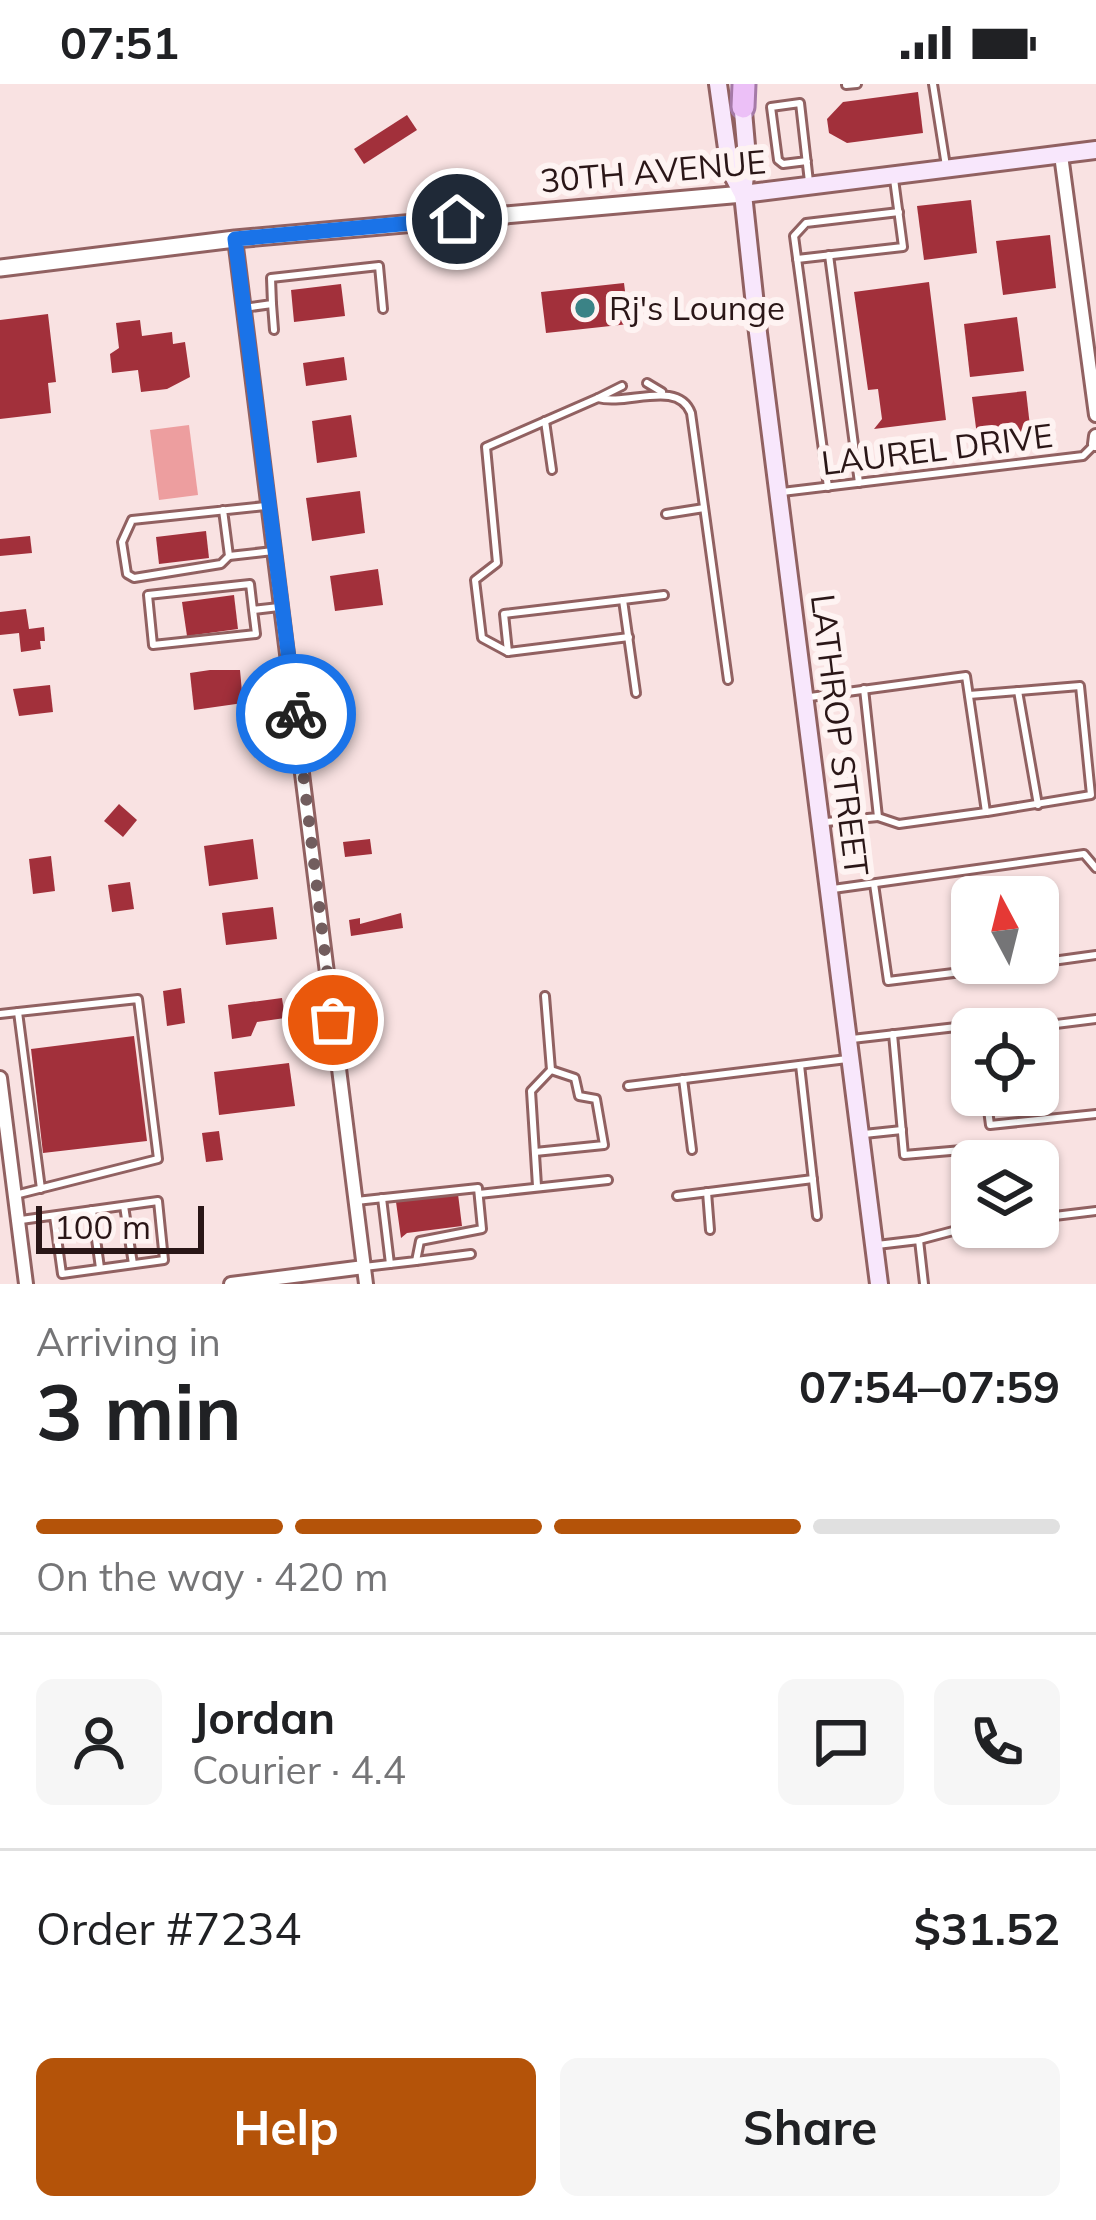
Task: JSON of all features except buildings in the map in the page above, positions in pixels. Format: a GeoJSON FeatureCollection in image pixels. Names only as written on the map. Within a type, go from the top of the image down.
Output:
{"type":"FeatureCollection","features":[{"type":"Feature","properties":{"kind":"main road","name":"LATHROP STREET"},"geometry":{"type":"LineString","coordinates":[[718,84],[730,170],[743,194]]}},
{"type":"Feature","properties":{"kind":"main road","name":"LATHROP STREET"},"geometry":{"type":"LineString","coordinates":[[742,92],[747,157],[743,194],[879,1284]]}},
{"type":"Feature","properties":{"kind":"main road","name":"30TH AVENUE"},"geometry":{"type":"LineString","coordinates":[[743,194],[1096,150]]}},
{"type":"Feature","properties":{"kind":"street"},"geometry":{"type":"LineString","coordinates":[[1061,154],[1096,415]]}},
{"type":"Feature","properties":{"kind":"street","name":"30TH AVENUE"},"geometry":{"type":"LineString","coordinates":[[0,268],[235,239],[743,194]]}},
{"type":"Feature","properties":{"kind":"street"},"geometry":{"type":"LineString","coordinates":[[235,239],[366,1284]]}},
{"type":"Feature","properties":{"kind":"street"},"geometry":{"type":"LineString","coordinates":[[0,1078],[26,1284]]}},
{"type":"Feature","properties":{"kind":"street"},"geometry":{"type":"LineString","coordinates":[[231,1284],[287,1281],[364,1268]]}},
{"type":"Feature","properties":{"kind":"lane"},"geometry":{"type":"LineString","coordinates":[[846,85],[857,84]]}},
{"type":"Feature","properties":{"kind":"lane"},"geometry":{"type":"LineString","coordinates":[[933,84],[946,169]]}},
{"type":"Feature","properties":{"kind":"lane"},"geometry":{"type":"LineString","coordinates":[[806,161],[783,164],[778,160],[771,107],[800,103],[809,186]]}},
{"type":"Feature","properties":{"kind":"lane"},"geometry":{"type":"LineString","coordinates":[[797,259],[903,247],[893,176]]}},
{"type":"Feature","properties":{"kind":"lane"},"geometry":{"type":"LineString","coordinates":[[828,487],[794,236],[806,224],[899,212]]}},
{"type":"Feature","properties":{"kind":"lane"},"geometry":{"type":"LineString","coordinates":[[830,255],[860,483]]}},
{"type":"Feature","properties":{"kind":"lane"},"geometry":{"type":"LineString","coordinates":[[274,330],[271,278],[379,266],[383,309]]}},
{"type":"Feature","properties":{"kind":"lane"},"geometry":{"type":"LineString","coordinates":[[244,308],[272,304]]}},
{"type":"Feature","properties":{"kind":"lane"},"geometry":{"type":"LineString","coordinates":[[647,383],[689,407],[728,680]]}},
{"type":"Feature","properties":{"kind":"lane"},"geometry":{"type":"LineString","coordinates":[[622,386],[492,441],[484,456],[497,563],[475,580],[484,641],[508,652],[628,637]]}},
{"type":"Feature","properties":{"kind":"lane"},"geometry":{"type":"LineString","coordinates":[[598,398],[632,400],[662,392]]}},
{"type":"Feature","properties":{"kind":"lane"},"geometry":{"type":"LineString","coordinates":[[545,422],[551,470]]}},
{"type":"Feature","properties":{"kind":"lane","name":"LAUREL DRIVE"},"geometry":{"type":"LineString","coordinates":[[779,492],[1083,456],[1095,440]]}},
{"type":"Feature","properties":{"kind":"lane"},"geometry":{"type":"LineString","coordinates":[[269,505],[132,520],[122,542],[127,574],[134,578],[211,569],[229,556],[275,551]]}},
{"type":"Feature","properties":{"kind":"lane"},"geometry":{"type":"LineString","coordinates":[[666,514],[704,508]]}},
{"type":"Feature","properties":{"kind":"lane"},"geometry":{"type":"LineString","coordinates":[[223,510],[229,556]]}},
{"type":"Feature","properties":{"kind":"lane"},"geometry":{"type":"LineString","coordinates":[[250,584],[253,610],[256,634],[153,645],[148,595],[250,584]]}},
{"type":"Feature","properties":{"kind":"lane"},"geometry":{"type":"LineString","coordinates":[[508,652],[504,614],[664,595]]}},
{"type":"Feature","properties":{"kind":"lane"},"geometry":{"type":"LineString","coordinates":[[623,600],[636,693]]}},
{"type":"Feature","properties":{"kind":"lane"},"geometry":{"type":"LineString","coordinates":[[253,610],[282,610]]}},
{"type":"Feature","properties":{"kind":"lane"},"geometry":{"type":"LineString","coordinates":[[806,698],[966,676],[986,812]]}},
{"type":"Feature","properties":{"kind":"lane"},"geometry":{"type":"LineString","coordinates":[[821,823],[878,817],[899,824],[1091,795],[1079,686],[969,695]]}},
{"type":"Feature","properties":{"kind":"lane"},"geometry":{"type":"LineString","coordinates":[[864,688],[878,817]]}},
{"type":"Feature","properties":{"kind":"lane"},"geometry":{"type":"LineString","coordinates":[[1018,692],[1038,805]]}},
{"type":"Feature","properties":{"kind":"lane"},"geometry":{"type":"LineString","coordinates":[[829,890],[1084,854],[1096,868]]}},
{"type":"Feature","properties":{"kind":"lane"},"geometry":{"type":"LineString","coordinates":[[874,884],[888,981],[951,973]]}},
{"type":"Feature","properties":{"kind":"lane"},"geometry":{"type":"LineString","coordinates":[[1059,960],[1096,956]]}},
{"type":"Feature","properties":{"kind":"lane"},"geometry":{"type":"LineString","coordinates":[[537,1186],[531,1091],[551,1070],[545,996]]}},
{"type":"Feature","properties":{"kind":"lane"},"geometry":{"type":"LineString","coordinates":[[0,1014],[137,1000],[158,1159],[15,1195]]}},
{"type":"Feature","properties":{"kind":"lane"},"geometry":{"type":"LineString","coordinates":[[18,1012],[41,1189]]}},
{"type":"Feature","properties":{"kind":"lane"},"geometry":{"type":"LineString","coordinates":[[1059,1024],[1096,1019]]}},
{"type":"Feature","properties":{"kind":"lane"},"geometry":{"type":"LineString","coordinates":[[848,1039],[951,1027]]}},
{"type":"Feature","properties":{"kind":"lane"},"geometry":{"type":"LineString","coordinates":[[893,1034],[904,1155],[951,1151]]}},
{"type":"Feature","properties":{"kind":"lane"},"geometry":{"type":"LineString","coordinates":[[628,1086],[850,1058]]}},
{"type":"Feature","properties":{"kind":"lane"},"geometry":{"type":"LineString","coordinates":[[800,1065],[817,1216]]}},
{"type":"Feature","properties":{"kind":"lane"},"geometry":{"type":"LineString","coordinates":[[535,1152],[604,1145],[596,1099],[580,1096],[575,1078],[551,1070]]}},
{"type":"Feature","properties":{"kind":"lane"},"geometry":{"type":"LineString","coordinates":[[683,1079],[692,1150]]}},
{"type":"Feature","properties":{"kind":"lane"},"geometry":{"type":"LineString","coordinates":[[989,1116],[990,1125],[1096,1114]]}},
{"type":"Feature","properties":{"kind":"lane"},"geometry":{"type":"LineString","coordinates":[[860,1134],[902,1130]]}},
{"type":"Feature","properties":{"kind":"lane"},"geometry":{"type":"LineString","coordinates":[[677,1196],[813,1179]]}},
{"type":"Feature","properties":{"kind":"lane"},"geometry":{"type":"LineString","coordinates":[[479,1193],[608,1180]]}},
{"type":"Feature","properties":{"kind":"lane"},"geometry":{"type":"LineString","coordinates":[[356,1201],[478,1188],[482,1229],[420,1241],[416,1261]]}},
{"type":"Feature","properties":{"kind":"lane"},"geometry":{"type":"LineString","coordinates":[[707,1192],[710,1230]]}},
{"type":"Feature","properties":{"kind":"lane"},"geometry":{"type":"LineString","coordinates":[[382,1198],[390,1264]]}},
{"type":"Feature","properties":{"kind":"lane"},"geometry":{"type":"LineString","coordinates":[[18,1220],[158,1201],[164,1260],[62,1274],[54,1216]]}},
{"type":"Feature","properties":{"kind":"lane"},"geometry":{"type":"LineString","coordinates":[[124,1206],[133,1264]]}},
{"type":"Feature","properties":{"kind":"lane"},"geometry":{"type":"LineString","coordinates":[[92,1210],[100,1268]]}},
{"type":"Feature","properties":{"kind":"lane"},"geometry":{"type":"LineString","coordinates":[[1059,1215],[1096,1211]]}},
{"type":"Feature","properties":{"kind":"lane"},"geometry":{"type":"LineString","coordinates":[[874,1246],[951,1232]]}},
{"type":"Feature","properties":{"kind":"lane"},"geometry":{"type":"LineString","coordinates":[[919,1240],[924,1284]]}},
{"type":"Feature","properties":{"kind":"lane"},"geometry":{"type":"LineString","coordinates":[[364,1268],[471,1254]]}},
{"type":"Feature","properties":{"kind":"shaded area"},"geometry":{"type":"Polygon","coordinates":[[[189,425],[198,495],[159,500],[150,430],[189,425]]]}},
{"type":"Feature","properties":{"kind":"way so far"},"geometry":{"type":"LineString","coordinates":[[296,714],[333,1020]]}},
{"type":"Feature","properties":{"kind":"place","name":"Rj's Lounge"},"geometry":{"type":"Point","coordinates":[585,308]}},
{"type":"Feature","properties":{"kind":"route"},"geometry":{"type":"LineString","coordinates":[[296,714],[235,239],[457,219]]}}]}
